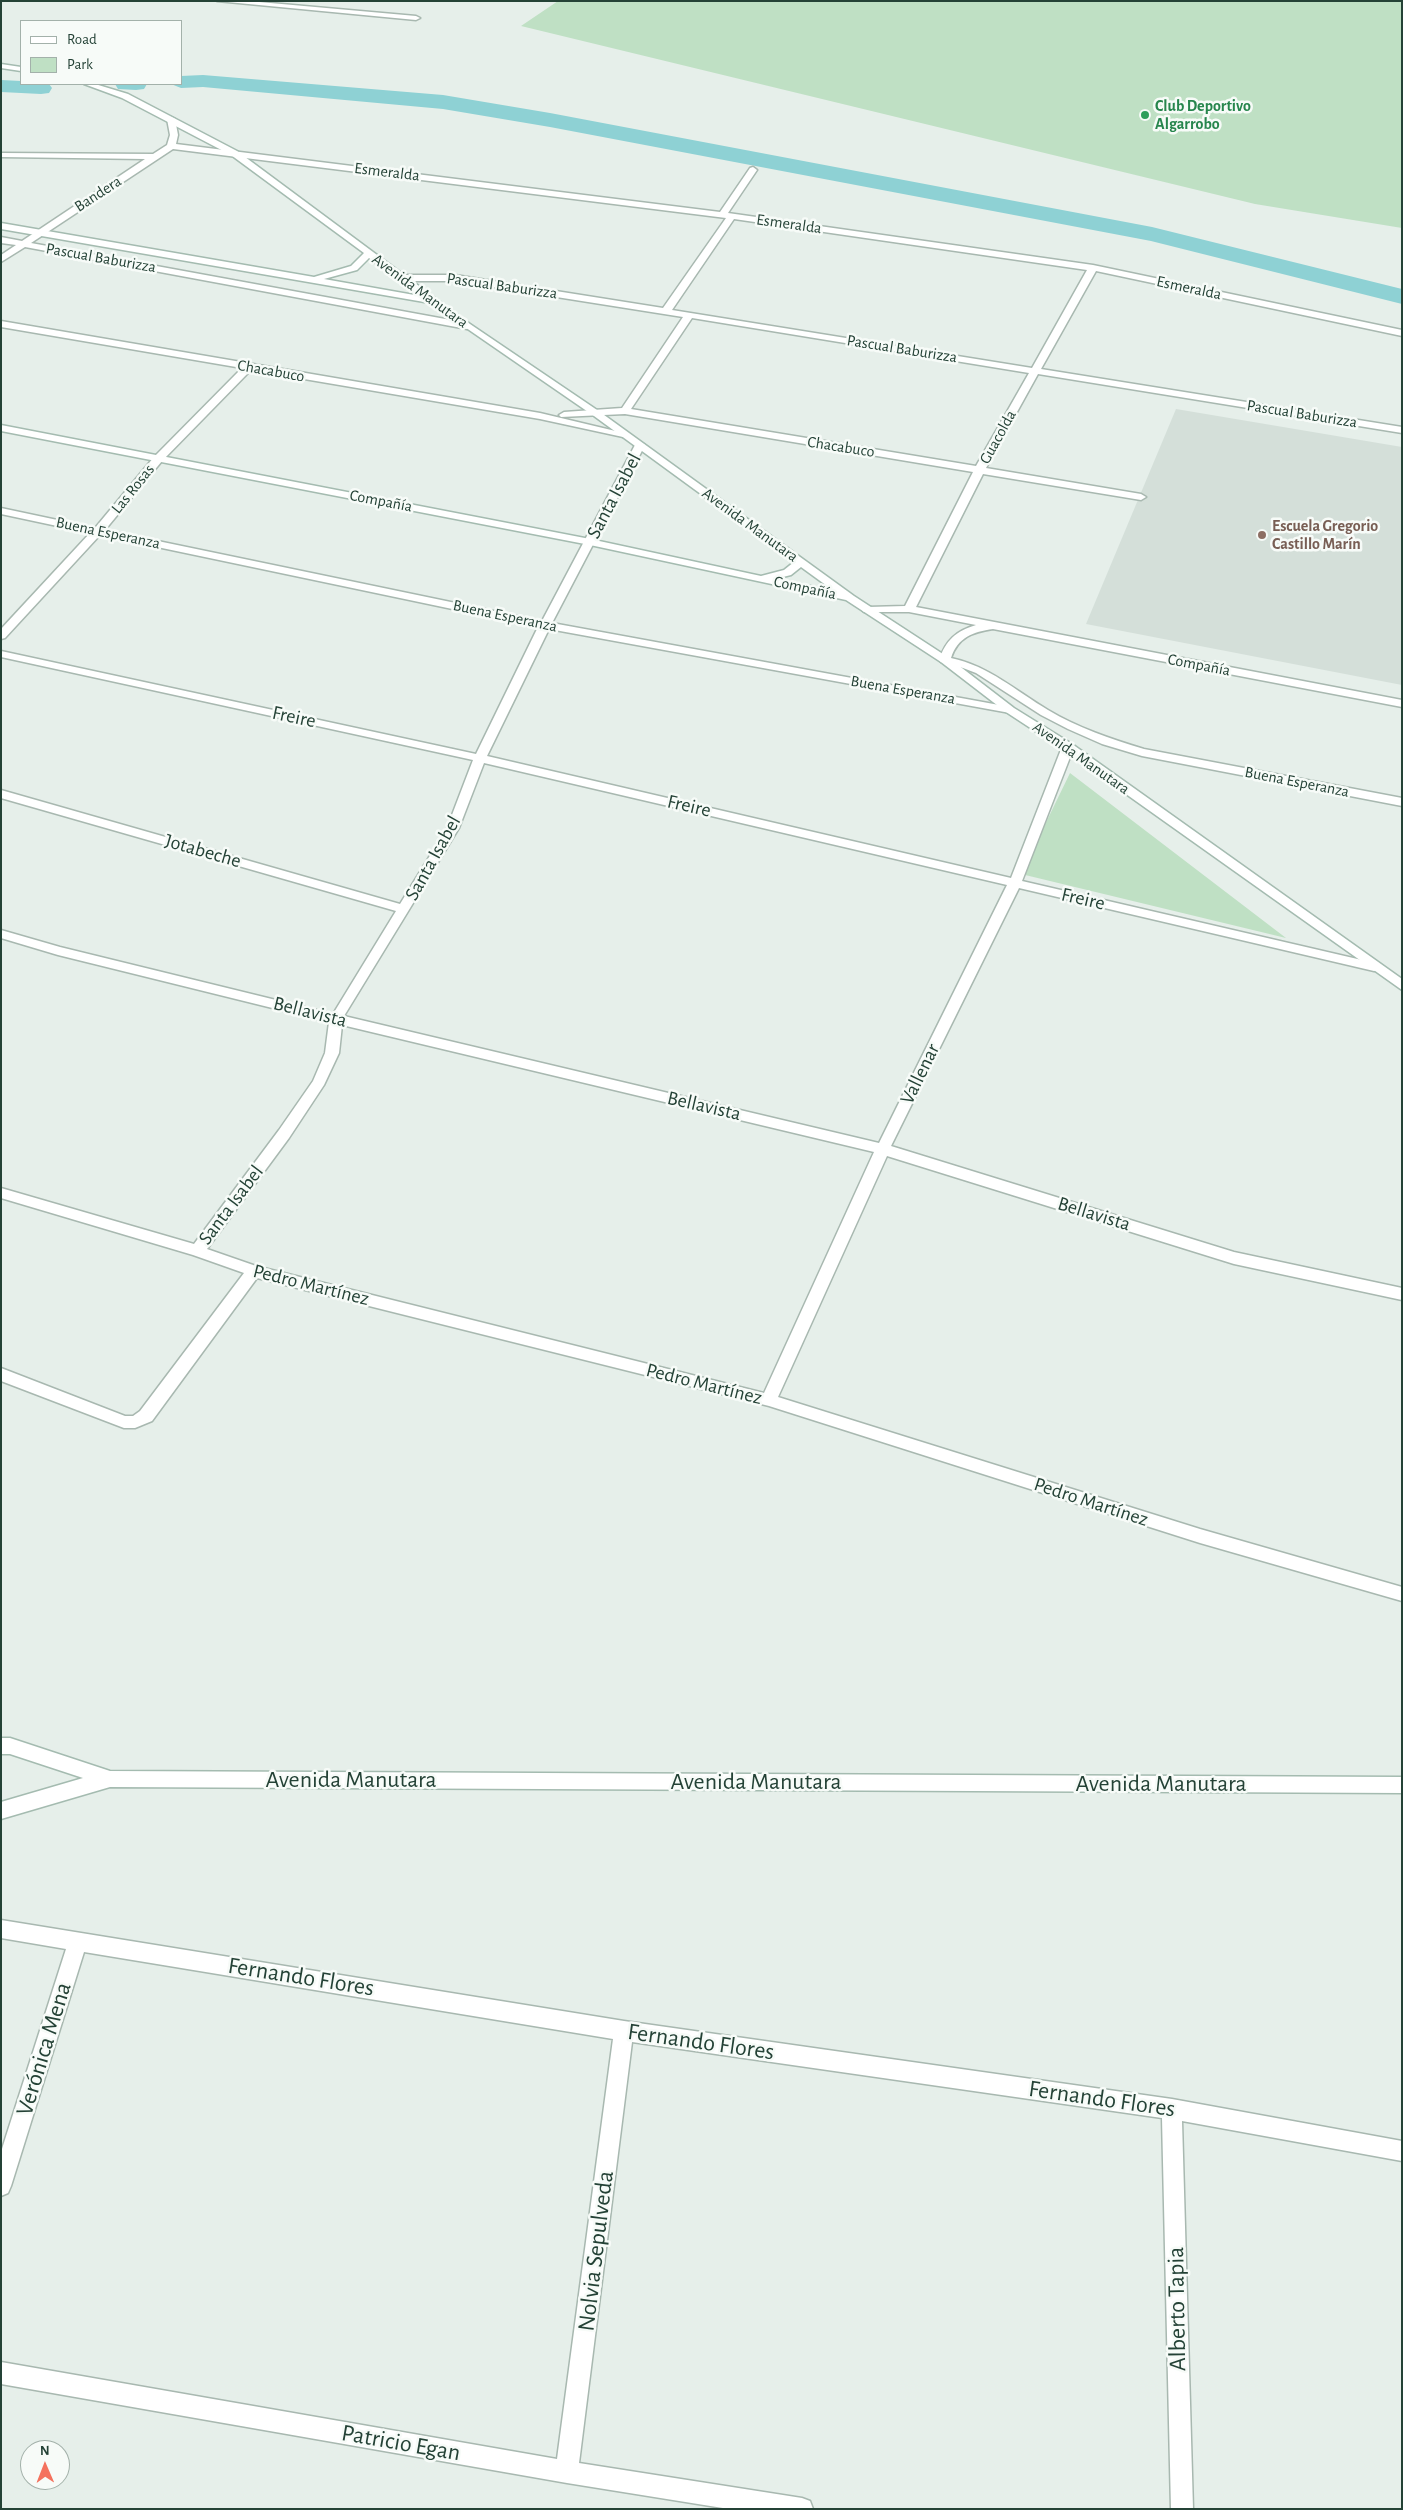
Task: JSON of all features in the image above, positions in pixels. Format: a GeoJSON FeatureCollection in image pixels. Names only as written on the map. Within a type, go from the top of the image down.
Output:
{"type":"FeatureCollection","features":[{"type":"Feature","properties":{"kind":"street"},"geometry":{"type":"LineString","coordinates":[[220,1],[416,18]]}},
{"type":"Feature","properties":{"kind":"street"},"geometry":{"type":"LineString","coordinates":[[1,66],[20,69]]}},
{"type":"Feature","properties":{"kind":"street","name":"Avenida Manutara"},"geometry":{"type":"LineString","coordinates":[[91,85],[125,96],[234,153],[467,326],[597,414],[850,598],[945,660],[1010,710],[1068,747],[1402,986]]}},
{"type":"Feature","properties":{"kind":"street"},"geometry":{"type":"LineString","coordinates":[[171,119],[174,135],[171,146]]}},
{"type":"Feature","properties":{"kind":"street","name":"Esmeralda"},"geometry":{"type":"LineString","coordinates":[[171,146],[732,216],[1093,268],[1402,333]]}},
{"type":"Feature","properties":{"kind":"street","name":"Bandera"},"geometry":{"type":"LineString","coordinates":[[1,259],[171,146]]}},
{"type":"Feature","properties":{"kind":"street"},"geometry":{"type":"LineString","coordinates":[[1,156],[155,157]]}},
{"type":"Feature","properties":{"kind":"street"},"geometry":{"type":"LineString","coordinates":[[722,215],[753,170]]}},
{"type":"Feature","properties":{"kind":"street"},"geometry":{"type":"LineString","coordinates":[[667,310],[732,216]]}},
{"type":"Feature","properties":{"kind":"street","name":"Pascual Baburizza"},"geometry":{"type":"LineString","coordinates":[[1,226],[434,301]]}},
{"type":"Feature","properties":{"kind":"street","name":"Pascual Baburizza"},"geometry":{"type":"LineString","coordinates":[[1,240],[467,326]]}},
{"type":"Feature","properties":{"kind":"street","name":"Pascual Baburizza"},"geometry":{"type":"LineString","coordinates":[[310,279],[330,276],[354,268],[369,253]]}},
{"type":"Feature","properties":{"kind":"street","name":"Guacolda"},"geometry":{"type":"LineString","coordinates":[[909,609],[980,470],[1093,268]]}},
{"type":"Feature","properties":{"kind":"street","name":"Pascual Baburizza"},"geometry":{"type":"LineString","coordinates":[[402,278],[455,278],[667,310],[1402,430]]}},
{"type":"Feature","properties":{"kind":"street"},"geometry":{"type":"LineString","coordinates":[[625,411],[690,314]]}},
{"type":"Feature","properties":{"kind":"street","name":"Chacabuco"},"geometry":{"type":"LineString","coordinates":[[1,324],[540,416],[623,434]]}},
{"type":"Feature","properties":{"kind":"street","name":"Las Rosas"},"geometry":{"type":"LineString","coordinates":[[1,636],[98,531],[158,459],[248,367]]}},
{"type":"Feature","properties":{"kind":"street","name":"Chacabuco"},"geometry":{"type":"LineString","coordinates":[[540,416],[625,411],[1141,497]]}},
{"type":"Feature","properties":{"kind":"street","name":"Compañía"},"geometry":{"type":"LineString","coordinates":[[1,428],[590,542],[850,598]]}},
{"type":"Feature","properties":{"kind":"street","name":"Santa Isabel"},"geometry":{"type":"LineString","coordinates":[[196,1251],[284,1134],[319,1082],[332,1053],[336,1019],[453,828],[480,758],[545,625],[640,445]]}},
{"type":"Feature","properties":{"kind":"street","name":"Buena Esperanza"},"geometry":{"type":"LineString","coordinates":[[1,511],[545,625],[1010,710]]}},
{"type":"Feature","properties":{"kind":"street","name":"Compañía"},"geometry":{"type":"LineString","coordinates":[[760,578],[787,573],[801,562]]}},
{"type":"Feature","properties":{"kind":"street","name":"Compañía"},"geometry":{"type":"LineString","coordinates":[[868,610],[909,609],[1402,704]]}},
{"type":"Feature","properties":{"kind":"street","name":"Compañía"},"geometry":{"type":"LineString","coordinates":[[945,660],[948,649],[962,633],[995,625]]}},
{"type":"Feature","properties":{"kind":"street","name":"Freire"},"geometry":{"type":"LineString","coordinates":[[1,654],[480,758],[1374,967]]}},
{"type":"Feature","properties":{"kind":"street","name":"Buena Esperanza"},"geometry":{"type":"LineString","coordinates":[[945,660],[967,665],[980,671],[1072,727],[1115,744],[1142,752],[1402,802]]}},
{"type":"Feature","properties":{"kind":"street","name":"Vallenar"},"geometry":{"type":"LineString","coordinates":[[769,1400],[883,1149],[1015,883],[1068,747]]}},
{"type":"Feature","properties":{"kind":"street","name":"Jotabeche"},"geometry":{"type":"LineString","coordinates":[[1,794],[404,909]]}},
{"type":"Feature","properties":{"kind":"street","name":"Bellavista"},"geometry":{"type":"LineString","coordinates":[[1,934],[58,951],[336,1019],[883,1149],[1234,1258],[1402,1294]]}},
{"type":"Feature","properties":{"kind":"street","name":"Pedro Martínez"},"geometry":{"type":"LineString","coordinates":[[1,1192],[196,1251],[254,1271],[769,1400],[1200,1536],[1402,1594]]}},
{"type":"Feature","properties":{"kind":"street"},"geometry":{"type":"LineString","coordinates":[[1,1374],[124,1422],[135,1422],[146,1416],[254,1271]]}},
{"type":"Feature","properties":{"kind":"street","name":"Avenida Manutara"},"geometry":{"type":"LineString","coordinates":[[1,1746],[10,1746],[110,1779]]}},
{"type":"Feature","properties":{"kind":"street","name":"Avenida Manutara"},"geometry":{"type":"LineString","coordinates":[[1,1811],[110,1779],[1402,1785]]}},
{"type":"Feature","properties":{"kind":"street","name":"Fernando Flores"},"geometry":{"type":"LineString","coordinates":[[1,1929],[78,1940],[624,2031],[1172,2109],[1402,2151]]}},
{"type":"Feature","properties":{"kind":"street","name":"Verónica Mena"},"geometry":{"type":"LineString","coordinates":[[1,2186],[78,1940]]}},
{"type":"Feature","properties":{"kind":"street","name":"Nolvia Sepulveda"},"geometry":{"type":"LineString","coordinates":[[567,2472],[624,2031]]}},
{"type":"Feature","properties":{"kind":"street","name":"Alberto Tapia"},"geometry":{"type":"LineString","coordinates":[[1172,2109],[1182,2509]]}},
{"type":"Feature","properties":{"kind":"street","name":"Patricio Egan"},"geometry":{"type":"LineString","coordinates":[[1,2374],[567,2472],[802,2509]]}},
{"type":"Feature","properties":{"kind":"shaded area","name":"Escuela Gregorio Castillo Marín"},"geometry":{"type":"Polygon","coordinates":[[[1176,409],[1402,447],[1402,685],[1086,624],[1176,409]]]}},
{"type":"Feature","properties":{"kind":"green space","name":"Club Deportivo Algarrobo"},"geometry":{"type":"Polygon","coordinates":[[[558,1],[1402,1],[1402,228],[1255,204],[521,26],[558,1]]]}},
{"type":"Feature","properties":{"kind":"green space"},"geometry":{"type":"Polygon","coordinates":[[[1070,773],[1286,938],[1021,874],[1070,773]]]}},
{"type":"Feature","properties":{"kind":"waterway"},"geometry":{"type":"LineString","coordinates":[[182,82],[203,81],[443,102],[550,120],[1152,234],[1402,297]]}},
{"type":"Feature","properties":{"kind":"waterway"},"geometry":{"type":"LineString","coordinates":[[1,86],[41,88]]}},
{"type":"Feature","properties":{"kind":"place","name":"Club Deportivo Algarrobo"},"geometry":{"type":"Point","coordinates":[1145,115]}},
{"type":"Feature","properties":{"kind":"place","name":"Escuela Gregorio Castillo Marín"},"geometry":{"type":"Point","coordinates":[1262,535]}}]}
